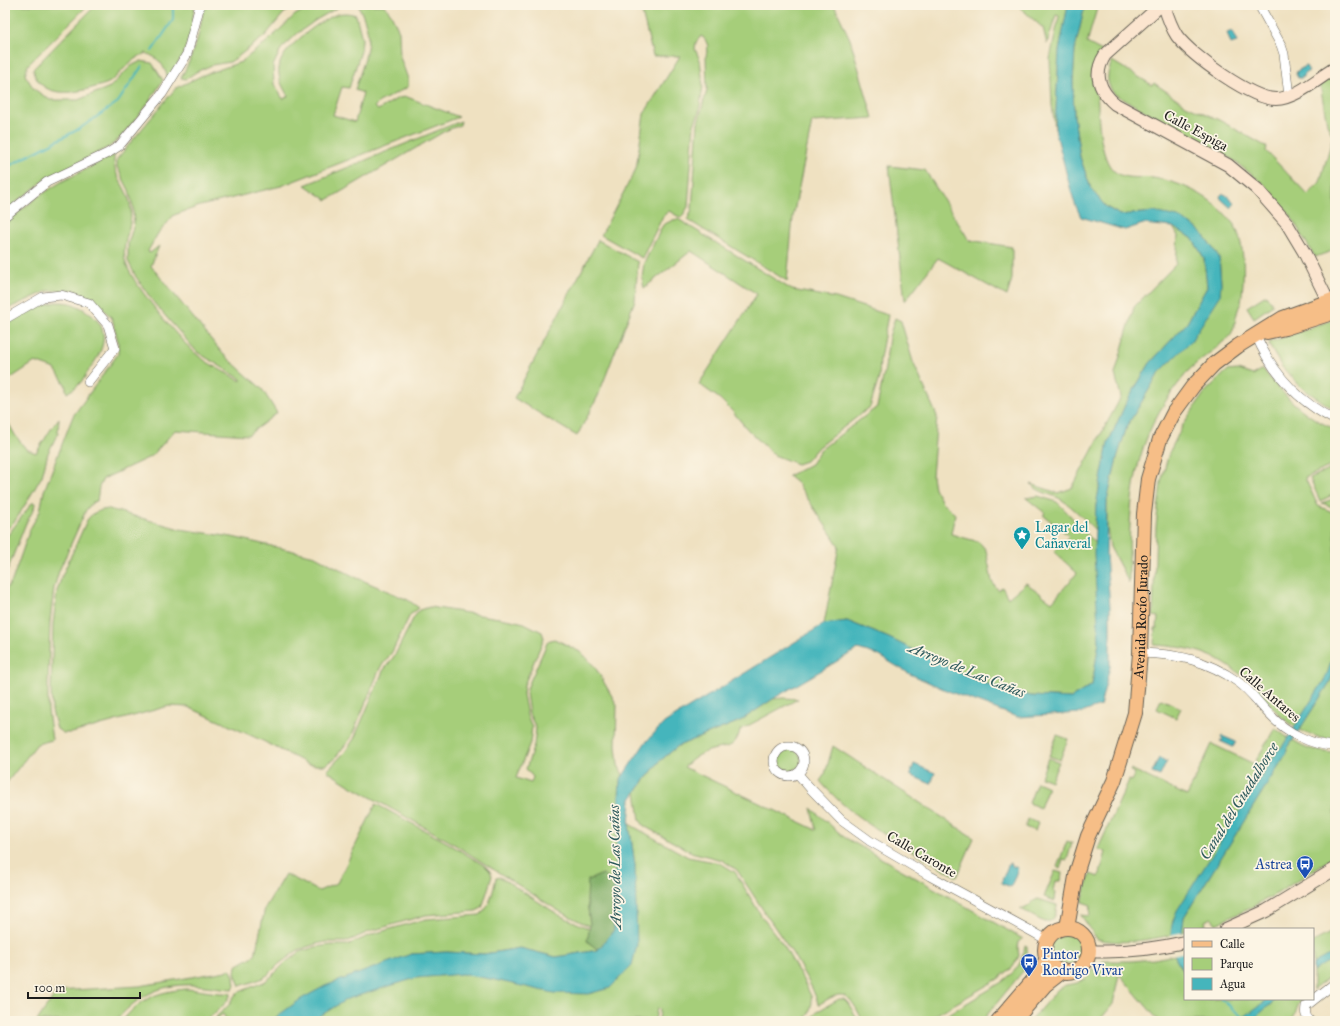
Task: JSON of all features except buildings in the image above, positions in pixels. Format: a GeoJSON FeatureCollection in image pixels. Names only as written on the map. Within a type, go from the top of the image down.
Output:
{"type":"FeatureCollection","features":[{"type":"Feature","properties":{"kind":"main road","name":"Avenida Rocío Jurado"},"geometry":{"type":"LineString","coordinates":[[1256,335],[1273,330],[1281,324],[1333,304]]}},
{"type":"Feature","properties":{"kind":"main road","name":"Avenida Rocío Jurado"},"geometry":{"type":"LineString","coordinates":[[1067,928],[1077,871],[1088,836],[1114,781],[1135,713],[1140,653],[1144,514],[1148,479],[1160,439],[1174,412],[1192,386],[1214,364],[1238,346],[1283,318],[1333,304]]}},
{"type":"Feature","properties":{"kind":"main road"},"geometry":{"type":"LineString","coordinates":[[1067,928],[1081,932],[1086,937],[1089,944],[1087,960],[1081,967],[1072,971],[1063,971],[1053,967],[1047,959],[1045,946],[1052,933],[1059,929],[1067,928]]}},
{"type":"Feature","properties":{"kind":"main road"},"geometry":{"type":"LineString","coordinates":[[998,1021],[1036,977],[1047,959]]}},
{"type":"Feature","properties":{"kind":"main road"},"geometry":{"type":"LineString","coordinates":[[1014,1021],[1045,985],[1063,971]]}},
{"type":"Feature","properties":{"kind":"street"},"geometry":{"type":"LineString","coordinates":[[5,216],[47,182],[108,153],[119,146],[162,94],[187,54],[200,5]]}},
{"type":"Feature","properties":{"kind":"street"},"geometry":{"type":"LineString","coordinates":[[1163,5],[1176,35],[1190,50],[1222,73],[1256,94],[1277,99],[1289,96],[1335,68]]}},
{"type":"Feature","properties":{"kind":"street","name":"Calle Espiga"},"geometry":{"type":"LineString","coordinates":[[1163,5],[1105,55],[1100,62],[1098,74],[1101,87],[1106,96],[1115,104],[1228,165],[1257,189],[1286,222],[1333,304]]}},
{"type":"Feature","properties":{"kind":"street"},"geometry":{"type":"LineString","coordinates":[[1259,5],[1281,45],[1284,54],[1289,96]]}},
{"type":"Feature","properties":{"kind":"street"},"geometry":{"type":"LineString","coordinates":[[5,319],[43,297],[61,294],[89,304],[108,325],[115,348],[88,382]]}},
{"type":"Feature","properties":{"kind":"street"},"geometry":{"type":"LineString","coordinates":[[1256,335],[1263,352],[1277,374],[1299,397],[1335,420]]}},
{"type":"Feature","properties":{"kind":"street","name":"Calle Antares"},"geometry":{"type":"LineString","coordinates":[[1140,653],[1177,656],[1198,661],[1224,673],[1252,694],[1270,716],[1282,726],[1319,744],[1335,746]]}},
{"type":"Feature","properties":{"kind":"street","name":"Calle Caronte"},"geometry":{"type":"LineString","coordinates":[[798,774],[841,820],[870,841],[930,876],[1047,940]]}},
{"type":"Feature","properties":{"kind":"street"},"geometry":{"type":"LineString","coordinates":[[1228,928],[1266,911],[1335,869]]}},
{"type":"Feature","properties":{"kind":"street"},"geometry":{"type":"LineString","coordinates":[[1089,951],[1110,952],[1169,946],[1184,942]]}},
{"type":"Feature","properties":{"kind":"street"},"geometry":{"type":"LineString","coordinates":[[1314,1000],[1335,983]]}},
{"type":"Feature","properties":{"kind":"street"},"geometry":{"type":"LineString","coordinates":[[1310,1021],[1305,1012],[1306,1006],[1314,1000]]}},
{"type":"Feature","properties":{"kind":"green space"},"geometry":{"type":"Polygon","coordinates":[[[5,5],[88,5],[28,65],[25,75],[34,89],[50,100],[78,100],[110,87],[131,66],[141,61],[152,63],[163,80],[147,105],[120,138],[109,147],[46,179],[5,211],[5,5]]]}},
{"type":"Feature","properties":{"kind":"green space"},"geometry":{"type":"Polygon","coordinates":[[[96,5],[195,5],[190,35],[182,57],[168,78],[160,62],[155,57],[146,53],[134,59],[115,78],[104,85],[75,92],[57,92],[42,85],[36,78],[33,69],[96,5]]]}},
{"type":"Feature","properties":{"kind":"green space"},"geometry":{"type":"Polygon","coordinates":[[[204,5],[299,5],[284,13],[265,36],[230,62],[212,65],[196,72],[186,79],[181,78],[196,43],[204,5]]]}},
{"type":"Feature","properties":{"kind":"green space"},"geometry":{"type":"Polygon","coordinates":[[[313,5],[342,5],[316,20],[298,33],[281,49],[273,66],[274,84],[283,99],[288,96],[280,80],[279,67],[288,50],[303,35],[328,18],[340,13],[356,15],[362,39],[361,51],[349,88],[342,87],[333,115],[355,122],[363,93],[355,90],[368,44],[365,21],[358,5],[384,5],[391,14],[399,31],[400,57],[408,79],[408,87],[379,102],[374,107],[378,110],[398,98],[407,97],[459,117],[281,186],[200,206],[174,215],[157,235],[148,251],[150,253],[159,246],[151,266],[223,354],[262,389],[277,413],[248,435],[175,430],[152,456],[103,479],[99,487],[97,501],[93,502],[86,510],[59,571],[54,588],[50,622],[48,684],[48,710],[52,740],[37,744],[5,785],[5,591],[12,581],[30,529],[40,511],[44,491],[73,416],[118,354],[118,341],[112,318],[96,302],[75,290],[47,291],[5,310],[5,223],[39,196],[61,182],[114,155],[115,169],[128,197],[131,211],[130,225],[124,253],[128,269],[144,294],[166,322],[194,352],[216,368],[241,381],[241,379],[197,352],[154,303],[136,277],[128,261],[128,244],[134,224],[133,207],[129,190],[117,167],[117,159],[176,88],[203,75],[241,62],[269,40],[295,15],[313,5]]]}},
{"type":"Feature","properties":{"kind":"green space"},"geometry":{"type":"Polygon","coordinates":[[[640,5],[834,5],[850,39],[873,118],[812,122],[793,217],[787,281],[688,220],[692,209],[698,122],[707,90],[706,56],[708,46],[705,39],[701,36],[696,42],[695,49],[700,60],[703,86],[699,112],[694,125],[688,207],[681,218],[669,211],[663,216],[642,258],[601,235],[636,169],[644,114],[680,56],[653,56],[640,5]]]}},
{"type":"Feature","properties":{"kind":"green space"},"geometry":{"type":"Polygon","coordinates":[[[1017,5],[1068,5],[1059,51],[1055,129],[1052,105],[1050,59],[1059,16],[1056,15],[1047,44],[1043,28],[1017,5]]]}},
{"type":"Feature","properties":{"kind":"green space"},"geometry":{"type":"Polygon","coordinates":[[[1085,5],[1098,5],[1087,43],[1104,52],[1095,65],[1092,77],[1098,100],[1101,141],[1109,165],[1113,170],[1122,176],[1163,180],[1184,186],[1203,196],[1220,209],[1236,228],[1243,256],[1241,303],[1231,334],[1189,370],[1159,412],[1148,435],[1140,458],[1131,506],[1129,583],[1110,547],[1107,528],[1107,501],[1117,458],[1127,426],[1159,373],[1191,341],[1221,283],[1219,257],[1203,234],[1194,226],[1154,212],[1121,215],[1106,207],[1091,189],[1080,157],[1074,116],[1073,82],[1075,49],[1085,5]]]}},
{"type":"Feature","properties":{"kind":"green space"},"geometry":{"type":"Polygon","coordinates":[[[1112,61],[1152,85],[1154,83],[1186,105],[1219,120],[1267,147],[1266,151],[1308,195],[1320,182],[1333,136],[1327,124],[1320,84],[1335,74],[1335,250],[1315,257],[1290,215],[1265,185],[1233,160],[1114,94],[1108,82],[1109,70],[1112,61]]]}},
{"type":"Feature","properties":{"kind":"green space"},"geometry":{"type":"Polygon","coordinates":[[[461,121],[460,125],[445,131],[327,200],[305,185],[461,121]]]}},
{"type":"Feature","properties":{"kind":"green space"},"geometry":{"type":"Polygon","coordinates":[[[889,166],[925,170],[969,240],[1012,247],[1012,279],[1007,296],[938,258],[905,301],[889,166]]]}},
{"type":"Feature","properties":{"kind":"green space"},"geometry":{"type":"Polygon","coordinates":[[[678,219],[792,290],[836,298],[888,315],[880,358],[879,378],[870,407],[818,447],[806,461],[797,464],[774,455],[748,430],[720,399],[699,384],[757,294],[691,251],[644,288],[642,278],[644,263],[663,225],[678,219]]]}},
{"type":"Feature","properties":{"kind":"green space"},"geometry":{"type":"Polygon","coordinates":[[[1173,227],[1192,238],[1204,258],[1207,287],[1187,323],[1150,363],[1126,403],[1108,443],[1096,505],[1095,530],[1066,503],[1034,487],[1031,484],[1058,493],[1072,488],[1121,397],[1115,374],[1134,307],[1176,264],[1178,236],[1173,227]]]}},
{"type":"Feature","properties":{"kind":"green space"},"geometry":{"type":"Polygon","coordinates":[[[598,240],[638,262],[635,300],[598,396],[577,436],[514,398],[598,240]]]}},
{"type":"Feature","properties":{"kind":"green space"},"geometry":{"type":"Polygon","coordinates":[[[1266,295],[1273,305],[1254,318],[1247,307],[1266,295]]]}},
{"type":"Feature","properties":{"kind":"green space"},"geometry":{"type":"Polygon","coordinates":[[[57,302],[74,304],[89,313],[101,327],[103,341],[101,349],[84,378],[76,387],[67,393],[65,384],[55,369],[35,362],[5,382],[5,324],[30,311],[57,302]]]}},
{"type":"Feature","properties":{"kind":"green space"},"geometry":{"type":"Polygon","coordinates":[[[895,318],[901,321],[913,362],[937,416],[932,476],[934,488],[942,502],[955,514],[951,534],[979,542],[986,550],[992,582],[998,590],[1002,587],[1008,598],[1026,583],[1052,602],[1077,573],[1054,552],[1069,536],[1043,515],[1045,513],[1026,498],[1038,496],[1057,502],[1095,543],[1099,642],[1092,685],[1071,698],[1031,696],[980,682],[889,638],[847,621],[824,624],[839,546],[798,484],[788,476],[811,464],[820,450],[877,407],[885,368],[889,337],[895,318]]]}},
{"type":"Feature","properties":{"kind":"green space"},"geometry":{"type":"Polygon","coordinates":[[[1335,319],[1335,410],[1302,388],[1282,367],[1269,345],[1270,342],[1335,319]]]}},
{"type":"Feature","properties":{"kind":"green space"},"geometry":{"type":"Polygon","coordinates":[[[1263,369],[1280,390],[1300,409],[1335,429],[1335,464],[1305,478],[1318,506],[1335,513],[1335,636],[1328,674],[1295,727],[1282,718],[1248,680],[1213,657],[1189,649],[1154,645],[1155,628],[1157,628],[1158,617],[1153,616],[1156,527],[1161,482],[1169,453],[1184,423],[1205,392],[1227,371],[1238,370],[1253,375],[1263,369]]]}},
{"type":"Feature","properties":{"kind":"green space"},"geometry":{"type":"Polygon","coordinates":[[[59,418],[58,433],[48,453],[42,476],[15,521],[5,531],[5,423],[9,424],[15,435],[26,449],[36,453],[59,418]]]}},
{"type":"Feature","properties":{"kind":"green space"},"geometry":{"type":"Polygon","coordinates":[[[1335,467],[1335,494],[1320,501],[1310,478],[1335,467]]]}},
{"type":"Feature","properties":{"kind":"green space"},"geometry":{"type":"Polygon","coordinates":[[[1335,498],[1335,508],[1322,503],[1335,498]]]}},
{"type":"Feature","properties":{"kind":"green space"},"geometry":{"type":"Polygon","coordinates":[[[32,503],[35,503],[34,509],[26,523],[5,576],[5,539],[32,503]]]}},
{"type":"Feature","properties":{"kind":"green space"},"geometry":{"type":"Polygon","coordinates":[[[109,509],[180,529],[232,537],[315,556],[355,577],[408,600],[419,608],[410,615],[392,652],[380,668],[351,738],[334,759],[325,765],[308,764],[261,740],[188,707],[169,706],[72,733],[63,733],[57,729],[52,711],[51,689],[53,624],[57,591],[62,576],[87,520],[96,512],[109,509]]]}},
{"type":"Feature","properties":{"kind":"green space"},"geometry":{"type":"Polygon","coordinates":[[[430,607],[511,620],[524,623],[542,632],[544,638],[524,685],[523,694],[527,715],[532,727],[530,743],[516,778],[531,783],[533,777],[526,769],[534,745],[536,728],[529,714],[526,693],[548,641],[554,639],[582,653],[595,667],[617,705],[616,746],[618,765],[623,775],[620,780],[615,885],[603,874],[587,900],[589,926],[559,911],[449,841],[327,771],[345,752],[354,739],[383,671],[395,655],[413,619],[419,610],[430,607]]]}},
{"type":"Feature","properties":{"kind":"green space"},"geometry":{"type":"Polygon","coordinates":[[[1335,669],[1335,740],[1321,738],[1299,730],[1330,682],[1335,669]]]}},
{"type":"Feature","properties":{"kind":"green space"},"geometry":{"type":"Polygon","coordinates":[[[773,699],[798,699],[740,730],[738,737],[732,745],[703,753],[694,758],[684,767],[816,830],[811,808],[844,837],[1023,939],[1019,942],[1019,956],[1013,967],[998,979],[925,1021],[863,1021],[852,1002],[845,996],[840,995],[818,1005],[812,988],[793,954],[737,870],[722,860],[691,852],[644,826],[640,820],[636,792],[660,761],[678,746],[740,721],[773,699]]]}},
{"type":"Feature","properties":{"kind":"green space"},"geometry":{"type":"Polygon","coordinates":[[[1161,699],[1181,708],[1176,718],[1157,709],[1161,699]]]}},
{"type":"Feature","properties":{"kind":"green space"},"geometry":{"type":"Polygon","coordinates":[[[1275,728],[1288,738],[1173,921],[1172,935],[1125,942],[1097,939],[1081,915],[1089,916],[1091,905],[1082,902],[1090,874],[1099,877],[1106,852],[1098,849],[1129,780],[1131,781],[1135,773],[1130,771],[1131,769],[1187,796],[1212,744],[1254,764],[1275,728]]]}},
{"type":"Feature","properties":{"kind":"green space"},"geometry":{"type":"Polygon","coordinates":[[[1057,735],[1068,739],[1060,760],[1049,756],[1057,735]]]}},
{"type":"Feature","properties":{"kind":"green space"},"geometry":{"type":"Polygon","coordinates":[[[1293,740],[1313,750],[1335,753],[1335,856],[1278,893],[1244,911],[1216,924],[1212,918],[1205,921],[1206,925],[1197,928],[1184,928],[1184,932],[1182,933],[1184,917],[1286,754],[1287,749],[1293,740]]]}},
{"type":"Feature","properties":{"kind":"green space"},"geometry":{"type":"Polygon","coordinates":[[[833,746],[974,838],[957,877],[867,823],[835,797],[820,781],[825,774],[833,746]]]}},
{"type":"Feature","properties":{"kind":"green space"},"geometry":{"type":"Polygon","coordinates":[[[790,749],[798,752],[801,760],[798,768],[790,771],[782,768],[779,760],[782,752],[790,749]]]}},
{"type":"Feature","properties":{"kind":"green space"},"geometry":{"type":"Polygon","coordinates":[[[1048,758],[1059,762],[1051,781],[1041,777],[1048,758]]]}},
{"type":"Feature","properties":{"kind":"green space"},"geometry":{"type":"Polygon","coordinates":[[[1037,782],[1048,787],[1040,808],[1029,803],[1037,782]]]}},
{"type":"Feature","properties":{"kind":"green space"},"geometry":{"type":"Polygon","coordinates":[[[376,804],[448,843],[485,866],[490,871],[492,876],[482,908],[476,911],[426,915],[371,931],[346,942],[326,942],[316,944],[298,950],[261,979],[240,986],[235,973],[236,966],[255,955],[265,908],[285,874],[319,891],[337,883],[376,804]]]}},
{"type":"Feature","properties":{"kind":"green space"},"geometry":{"type":"Polygon","coordinates":[[[1028,819],[1038,823],[1035,831],[1025,827],[1028,819]]]}},
{"type":"Feature","properties":{"kind":"green space"},"geometry":{"type":"Polygon","coordinates":[[[629,824],[688,857],[720,863],[735,872],[762,917],[784,946],[811,996],[812,1003],[809,1013],[804,1021],[659,1021],[660,1009],[657,1008],[655,1021],[227,1021],[223,1014],[216,1019],[217,1016],[229,1005],[237,993],[264,982],[286,962],[300,952],[315,947],[347,945],[376,933],[426,919],[480,915],[489,903],[496,878],[500,877],[559,915],[590,929],[587,941],[598,950],[556,957],[520,948],[484,954],[447,952],[411,954],[424,961],[610,988],[635,865],[629,824]]]}},
{"type":"Feature","properties":{"kind":"green space"},"geometry":{"type":"Polygon","coordinates":[[[1067,841],[1072,843],[1067,860],[1063,859],[1060,869],[1057,867],[1067,841]]]}},
{"type":"Feature","properties":{"kind":"green space"},"geometry":{"type":"Polygon","coordinates":[[[1055,871],[1062,873],[1061,881],[1056,881],[1054,891],[1056,892],[1055,901],[1044,897],[1055,871]]]}},
{"type":"Feature","properties":{"kind":"green space"},"geometry":{"type":"Polygon","coordinates":[[[603,874],[615,885],[613,912],[614,930],[598,950],[587,941],[590,925],[587,900],[588,880],[603,874]]]}},
{"type":"Feature","properties":{"kind":"green space"},"geometry":{"type":"Polygon","coordinates":[[[1038,899],[1057,905],[1054,917],[1051,921],[1044,922],[1020,909],[1026,908],[1033,901],[1038,899]]]}},
{"type":"Feature","properties":{"kind":"green space"},"geometry":{"type":"Polygon","coordinates":[[[1332,932],[1335,934],[1335,973],[1314,989],[1314,941],[1332,932]]]}},
{"type":"Feature","properties":{"kind":"green space"},"geometry":{"type":"Polygon","coordinates":[[[1063,933],[1069,933],[1078,937],[1082,949],[1078,961],[1069,965],[1063,965],[1054,961],[1050,952],[1050,946],[1054,937],[1063,933]]]}},
{"type":"Feature","properties":{"kind":"green space"},"geometry":{"type":"Polygon","coordinates":[[[1025,945],[1027,946],[1028,965],[982,1021],[937,1021],[1007,978],[1018,966],[1025,945]]]}},
{"type":"Feature","properties":{"kind":"green space"},"geometry":{"type":"Polygon","coordinates":[[[1175,955],[1181,969],[1184,972],[1184,1000],[1301,1000],[1290,1021],[1159,1021],[1119,974],[1113,1004],[1099,1021],[1030,1021],[1058,989],[1066,985],[1077,983],[1086,978],[1094,968],[1103,961],[1154,959],[1175,955]]]}},
{"type":"Feature","properties":{"kind":"green space"},"geometry":{"type":"Polygon","coordinates":[[[230,969],[234,976],[235,986],[232,989],[189,985],[164,988],[154,991],[138,1001],[123,1013],[116,1021],[37,1021],[57,991],[140,986],[226,971],[230,969]]]}},
{"type":"Feature","properties":{"kind":"green space"},"geometry":{"type":"Polygon","coordinates":[[[186,989],[231,993],[230,997],[225,1003],[210,1017],[210,1021],[122,1021],[136,1007],[158,994],[186,989]]]}},
{"type":"Feature","properties":{"kind":"green space"},"geometry":{"type":"Polygon","coordinates":[[[839,999],[844,999],[848,1003],[859,1021],[809,1021],[818,1011],[839,999]]]}},
{"type":"Feature","properties":{"kind":"water"},"geometry":{"type":"Polygon","coordinates":[[[1068,5],[1085,5],[1075,49],[1073,82],[1074,116],[1080,157],[1091,189],[1106,207],[1120,215],[1154,212],[1178,217],[1194,226],[1203,234],[1219,257],[1221,283],[1220,296],[1191,341],[1159,373],[1127,426],[1117,458],[1107,501],[1106,555],[1110,607],[1110,667],[1100,706],[1081,713],[1017,717],[948,691],[910,674],[878,655],[858,649],[776,697],[740,721],[678,746],[660,761],[644,781],[631,799],[629,824],[635,865],[637,945],[632,965],[610,988],[588,994],[554,993],[462,974],[416,978],[347,999],[312,1021],[274,1021],[276,1017],[301,999],[325,986],[411,954],[446,952],[484,954],[520,948],[556,957],[598,950],[614,930],[613,912],[620,780],[645,743],[664,723],[824,624],[847,621],[889,638],[980,682],[1031,696],[1071,698],[1092,685],[1099,642],[1094,554],[1096,505],[1108,443],[1126,403],[1150,363],[1187,323],[1207,287],[1204,258],[1192,238],[1173,227],[1143,224],[1125,230],[1081,217],[1075,204],[1055,129],[1059,51],[1068,5]]]}},
{"type":"Feature","properties":{"kind":"water"},"geometry":{"type":"Polygon","coordinates":[[[1232,31],[1237,42],[1231,44],[1227,33],[1232,31]]]}},
{"type":"Feature","properties":{"kind":"water"},"geometry":{"type":"Polygon","coordinates":[[[1306,66],[1309,71],[1304,74],[1302,78],[1298,78],[1296,74],[1297,71],[1306,66]]]}},
{"type":"Feature","properties":{"kind":"water"},"geometry":{"type":"Polygon","coordinates":[[[1223,193],[1235,203],[1231,208],[1221,199],[1220,196],[1223,193]]]}},
{"type":"Feature","properties":{"kind":"water"},"geometry":{"type":"Polygon","coordinates":[[[1335,636],[1335,669],[1330,682],[1184,917],[1182,943],[1184,950],[1184,972],[1177,962],[1171,941],[1173,921],[1178,909],[1278,750],[1282,747],[1323,682],[1330,666],[1335,636]]]}},
{"type":"Feature","properties":{"kind":"water"},"geometry":{"type":"Polygon","coordinates":[[[1222,736],[1236,742],[1233,747],[1220,741],[1223,739],[1221,738],[1222,736]]]}},
{"type":"Feature","properties":{"kind":"water"},"geometry":{"type":"Polygon","coordinates":[[[1159,758],[1164,760],[1164,762],[1167,761],[1160,776],[1152,773],[1159,758]]]}},
{"type":"Feature","properties":{"kind":"water"},"geometry":{"type":"Polygon","coordinates":[[[914,764],[935,773],[931,784],[910,775],[914,764]]]}},
{"type":"Feature","properties":{"kind":"water"},"geometry":{"type":"Polygon","coordinates":[[[1009,863],[1018,868],[1011,887],[1001,883],[1009,863]]]}},
{"type":"Feature","properties":{"kind":"water"},"geometry":{"type":"Polygon","coordinates":[[[1335,954],[1335,959],[1324,964],[1314,971],[1314,963],[1335,954]]]}},
{"type":"Feature","properties":{"kind":"water"},"geometry":{"type":"Polygon","coordinates":[[[1267,1000],[1276,1000],[1251,1021],[1242,1021],[1244,1017],[1267,1000]]]}},
{"type":"Feature","properties":{"kind":"pier"},"geometry":{"type":"Polygon","coordinates":[[[1184,932],[1184,952],[1173,955],[1170,935],[1184,932]]]}},
{"type":"Feature","properties":{"kind":"waterway"},"geometry":{"type":"LineString","coordinates":[[152,51],[173,20],[173,5]]}},
{"type":"Feature","properties":{"kind":"waterway"},"geometry":{"type":"LineString","coordinates":[[5,168],[79,129],[118,102],[142,66]]}},
{"type":"Feature","properties":{"kind":"waterway","name":"Canal del Guadalhorce"},"geometry":{"type":"LineString","coordinates":[[1222,1000],[1247,1021]]}},
{"type":"Feature","properties":{"kind":"place","name":"Lagar del Cañaveral"},"geometry":{"type":"Point","coordinates":[1022,550]}},
{"type":"Feature","properties":{"kind":"place","name":"Astrea"},"geometry":{"type":"Point","coordinates":[1305,879]}},
{"type":"Feature","properties":{"kind":"place","name":"Pintor Rodrigo Vivar"},"geometry":{"type":"Point","coordinates":[1029,977]}},
{"type":"Feature","properties":{"kind":"water label","name":"Arroyo de Las Cañas"},"geometry":{"type":"Point","coordinates":[967,670]}},
{"type":"Feature","properties":{"kind":"water label","name":"Arroyo de Las Cañas"},"geometry":{"type":"Point","coordinates":[615,867]}}]}
